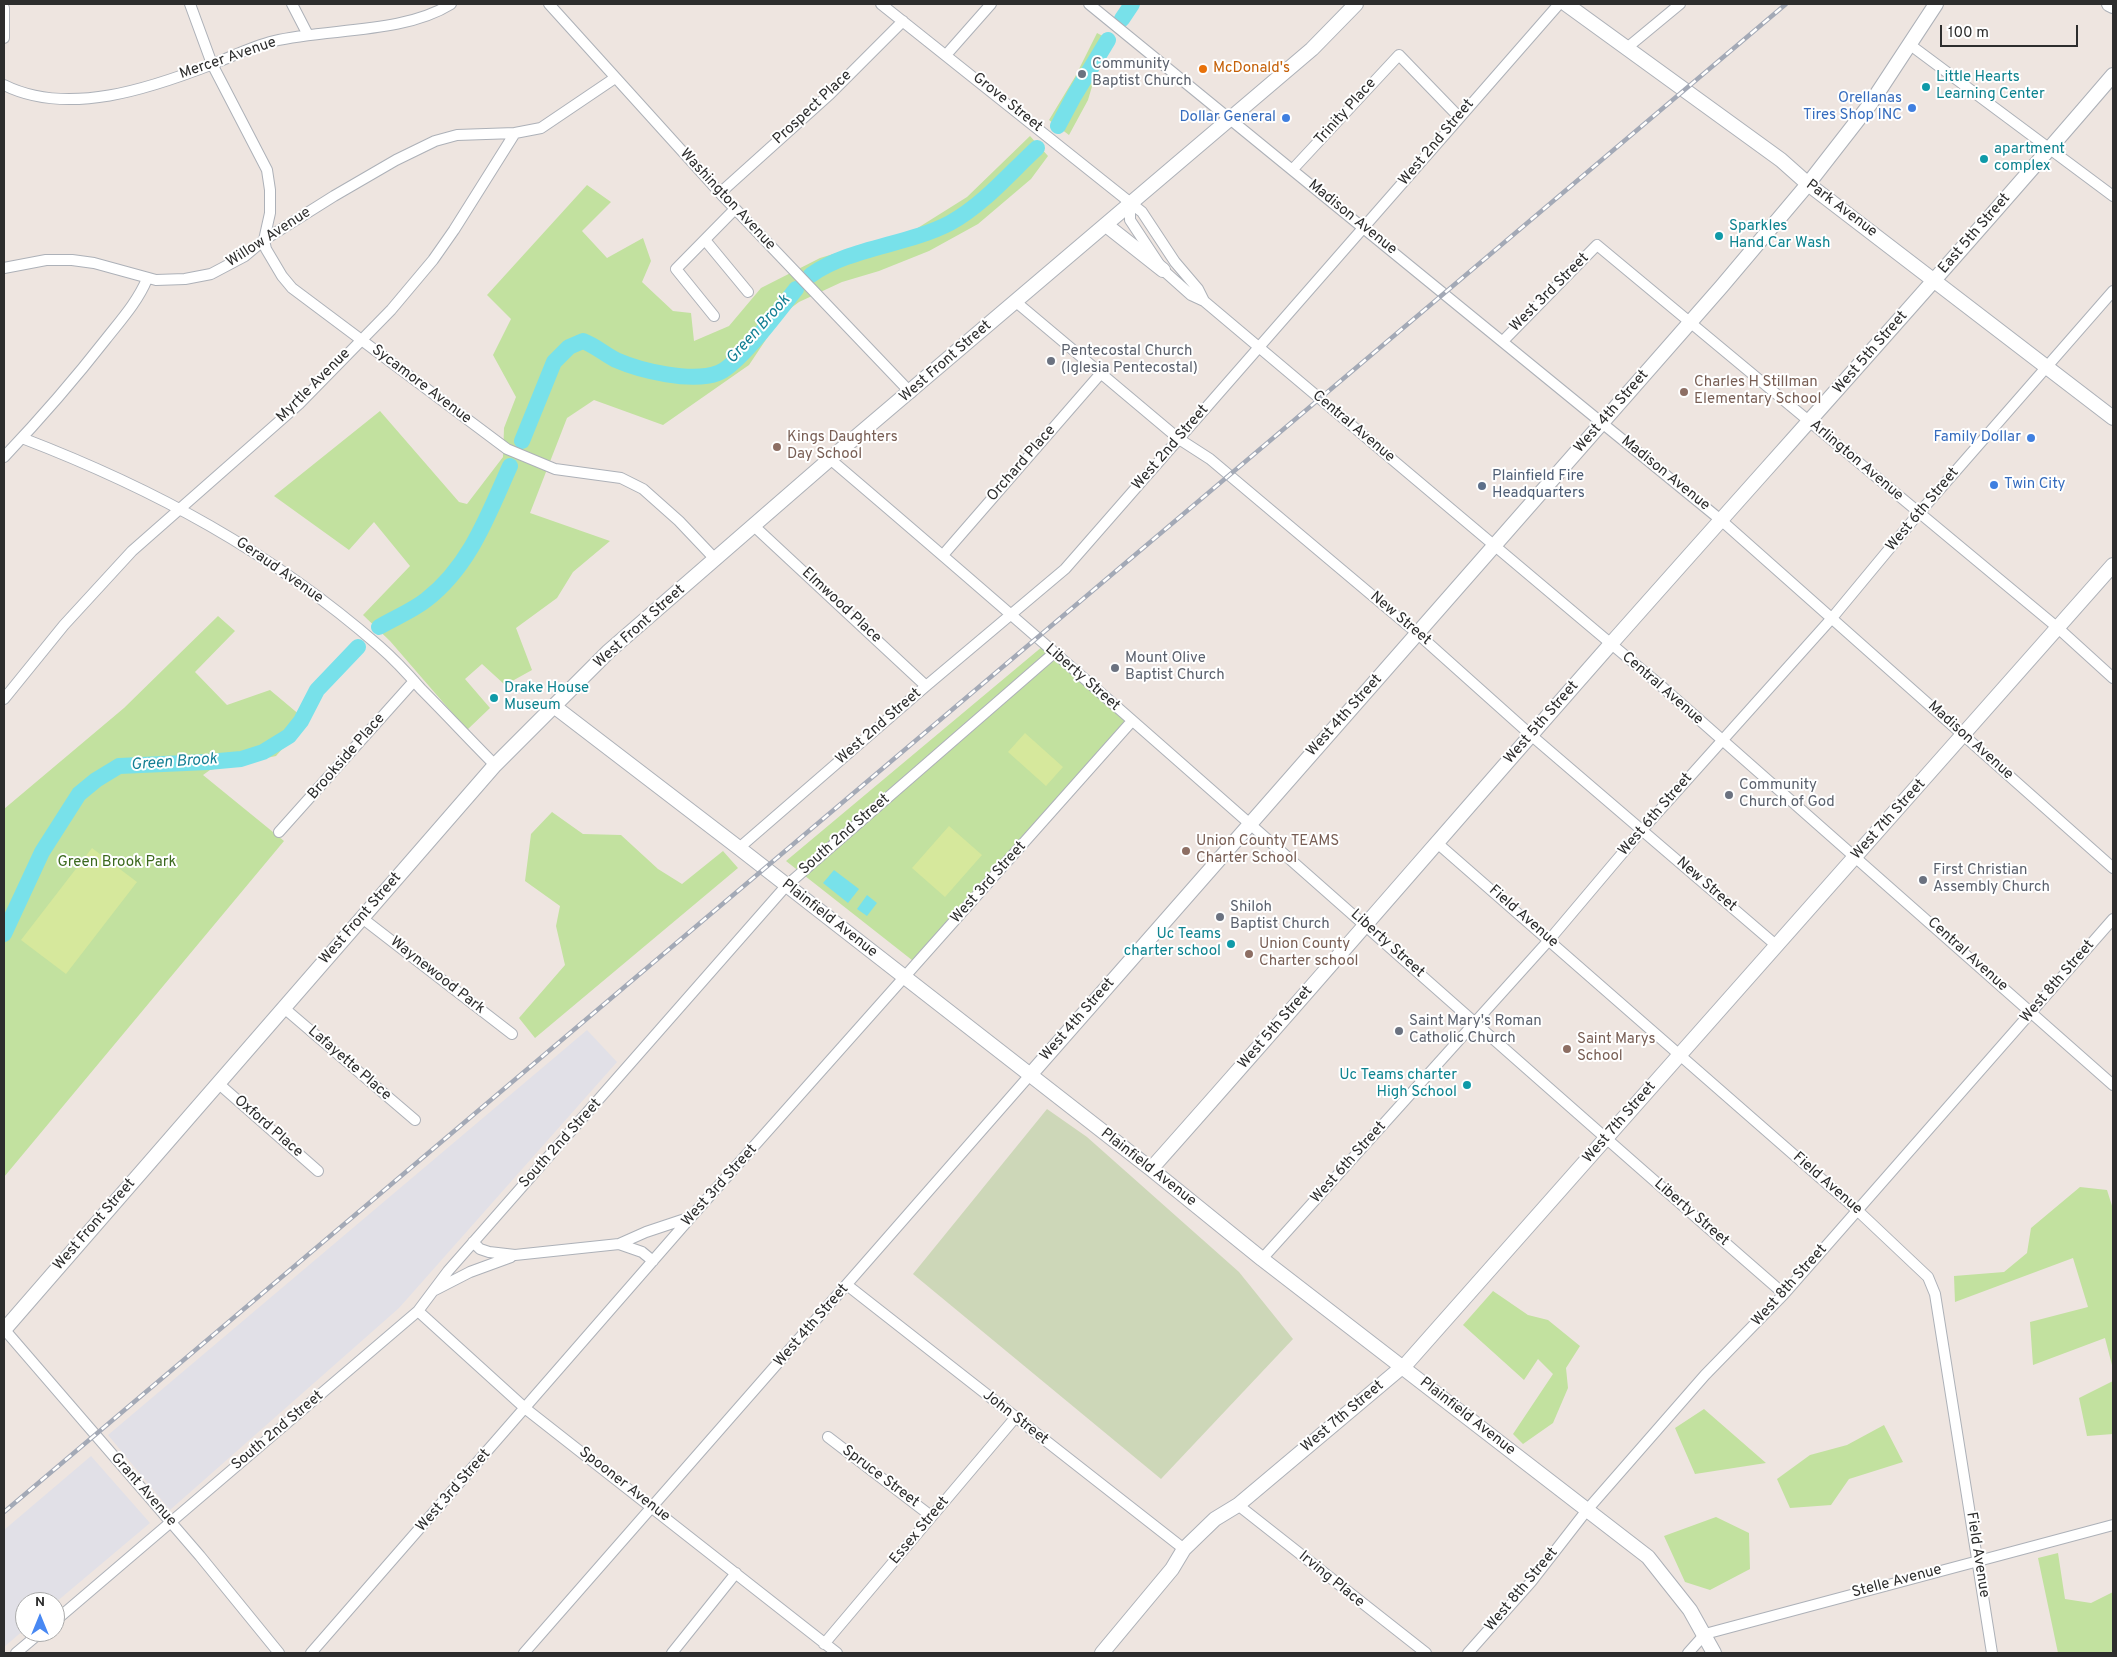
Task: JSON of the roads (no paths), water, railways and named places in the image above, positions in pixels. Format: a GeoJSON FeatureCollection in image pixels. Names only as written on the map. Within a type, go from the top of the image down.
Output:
{"type":"FeatureCollection","features":[{"type":"Feature","properties":{"kind":"main road","name":"West Front Street"},"geometry":{"type":"LineString","coordinates":[[4,1329],[219,1084],[494,765],[610,651],[755,527],[830,459],[911,393],[1321,42],[1356,4]]}},
{"type":"Feature","properties":{"kind":"main road","name":"Park Avenue"},"geometry":{"type":"LineString","coordinates":[[1566,4],[1628,47],[1781,160],[1808,184],[1936,280],[2113,418]]}},
{"type":"Feature","properties":{"kind":"main road","name":"West 4th Street"},"geometry":{"type":"LineString","coordinates":[[1030,1075],[1250,822],[1418,634],[1691,322],[1808,184],[1871,103],[1936,4]]}},
{"type":"Feature","properties":{"kind":"main road"},"geometry":{"type":"LineString","coordinates":[[2109,4],[2113,6]]}},
{"type":"Feature","properties":{"kind":"main road","name":"East 5th Street"},"geometry":{"type":"LineString","coordinates":[[1936,280],[2113,75]]}},
{"type":"Feature","properties":{"kind":"main road"},"geometry":{"type":"LineString","coordinates":[[1106,225],[1163,270]]}},
{"type":"Feature","properties":{"kind":"main road","name":"West 5th Street"},"geometry":{"type":"LineString","coordinates":[[1151,1170],[1366,926],[1436,842],[1936,280]]}},
{"type":"Feature","properties":{"kind":"main road","name":"West 7th Street"},"geometry":{"type":"LineString","coordinates":[[1102,1653],[1172,1570],[1184,1550],[1215,1519],[1238,1505],[1403,1366],[2113,565]]}},
{"type":"Feature","properties":{"kind":"main road","name":"Plainfield Avenue"},"geometry":{"type":"LineString","coordinates":[[555,707],[1030,1075],[1262,1259],[1648,1557],[1668,1581],[1705,1634],[1714,1653]]}},
{"type":"Feature","properties":{"kind":"street"},"geometry":{"type":"LineString","coordinates":[[190,4],[212,64],[267,170],[270,205],[264,240]]}},
{"type":"Feature","properties":{"kind":"street"},"geometry":{"type":"LineString","coordinates":[[292,4],[308,34]]}},
{"type":"Feature","properties":{"kind":"street","name":"Mercer Avenue"},"geometry":{"type":"LineString","coordinates":[[4,85],[31,95],[59,98],[85,98],[142,88],[273,41],[308,34],[382,25],[418,17],[451,4]]}},
{"type":"Feature","properties":{"kind":"street","name":"Washington Avenue"},"geometry":{"type":"LineString","coordinates":[[549,4],[720,193],[911,393]]}},
{"type":"Feature","properties":{"kind":"street","name":"Grove Street"},"geometry":{"type":"LineString","coordinates":[[881,4],[1062,147],[1130,205]]}},
{"type":"Feature","properties":{"kind":"street"},"geometry":{"type":"LineString","coordinates":[[946,55],[991,4]]}},
{"type":"Feature","properties":{"kind":"street","name":"Madison Avenue"},"geometry":{"type":"LineString","coordinates":[[1089,4],[1111,20],[1722,521],[2113,868]]}},
{"type":"Feature","properties":{"kind":"street","name":"West 2nd Street"},"geometry":{"type":"LineString","coordinates":[[739,848],[1065,569],[1364,228],[1459,116],[1559,4]]}},
{"type":"Feature","properties":{"kind":"street"},"geometry":{"type":"LineString","coordinates":[[1628,47],[1680,4]]}},
{"type":"Feature","properties":{"kind":"street"},"geometry":{"type":"LineString","coordinates":[[4,8],[4,38]]}},
{"type":"Feature","properties":{"kind":"street","name":"Prospect Place"},"geometry":{"type":"LineString","coordinates":[[720,193],[830,94],[903,21]]}},
{"type":"Feature","properties":{"kind":"street"},"geometry":{"type":"LineString","coordinates":[[1909,44],[2113,196]]}},
{"type":"Feature","properties":{"kind":"street","name":"Trinity Place"},"geometry":{"type":"LineString","coordinates":[[1293,170],[1399,55],[1459,116]]}},
{"type":"Feature","properties":{"kind":"street"},"geometry":{"type":"LineString","coordinates":[[515,133],[541,128],[615,78]]}},
{"type":"Feature","properties":{"kind":"street","name":"Willow Avenue"},"geometry":{"type":"LineString","coordinates":[[4,268],[46,260],[72,260],[94,263],[147,279],[185,279],[211,274],[245,256],[264,240],[380,169],[436,141],[457,135],[515,133]]}},
{"type":"Feature","properties":{"kind":"street","name":"Myrtle Avenue"},"geometry":{"type":"LineString","coordinates":[[4,699],[64,625],[126,558],[299,404],[392,310],[434,260],[515,133]]}},
{"type":"Feature","properties":{"kind":"street","name":"Central Avenue"},"geometry":{"type":"LineString","coordinates":[[1130,205],[1130,220],[1163,270],[1191,294],[1204,301],[1611,644],[1856,856],[2113,1085]]}},
{"type":"Feature","properties":{"kind":"street","name":"Central Avenue"},"geometry":{"type":"LineString","coordinates":[[1130,205],[1142,212],[1175,262],[1198,289],[1204,301]]}},
{"type":"Feature","properties":{"kind":"street"},"geometry":{"type":"LineString","coordinates":[[714,316],[676,268],[735,209]]}},
{"type":"Feature","properties":{"kind":"street","name":"Sycamore Avenue"},"geometry":{"type":"LineString","coordinates":[[264,240],[266,249],[282,276],[292,288],[507,449],[524,458],[555,469],[622,478],[633,483],[679,521],[716,560]]}},
{"type":"Feature","properties":{"kind":"street"},"geometry":{"type":"LineString","coordinates":[[704,240],[748,292]]}},
{"type":"Feature","properties":{"kind":"street","name":"Arlington Avenue"},"geometry":{"type":"LineString","coordinates":[[1598,245],[2058,628],[2113,678]]}},
{"type":"Feature","properties":{"kind":"street","name":"West 3rd Street"},"geometry":{"type":"LineString","coordinates":[[1503,341],[1598,245]]}},
{"type":"Feature","properties":{"kind":"street"},"geometry":{"type":"LineString","coordinates":[[4,457],[46,414],[84,367],[129,310],[147,279]]}},
{"type":"Feature","properties":{"kind":"street","name":"West 6th Street"},"geometry":{"type":"LineString","coordinates":[[1262,1259],[1550,939],[1642,830],[1832,618],[1918,513],[2113,291]]}},
{"type":"Feature","properties":{"kind":"street","name":"New Street"},"geometry":{"type":"LineString","coordinates":[[1016,302],[1102,372],[1179,439],[1210,459],[1418,634],[1532,736],[1777,946]]}},
{"type":"Feature","properties":{"kind":"street","name":"Orchard Place"},"geometry":{"type":"LineString","coordinates":[[943,555],[1102,372]]}},
{"type":"Feature","properties":{"kind":"street","name":"Geraud Avenue"},"geometry":{"type":"LineString","coordinates":[[22,438],[91,464],[180,508],[233,538],[290,577],[381,647],[494,765]]}},
{"type":"Feature","properties":{"kind":"street","name":"Liberty Street"},"geometry":{"type":"LineString","coordinates":[[830,459],[1250,822],[1606,1139],[1784,1294]]}},
{"type":"Feature","properties":{"kind":"street","name":"Elmwood Place"},"geometry":{"type":"LineString","coordinates":[[755,527],[926,686]]}},
{"type":"Feature","properties":{"kind":"street","name":"South 2nd Street"},"geometry":{"type":"LineString","coordinates":[[65,1612],[418,1311],[473,1242],[786,886],[1054,653]]}},
{"type":"Feature","properties":{"kind":"street","name":"Brookside Place"},"geometry":{"type":"LineString","coordinates":[[278,832],[414,680]]}},
{"type":"Feature","properties":{"kind":"street","name":"West 3rd Street"},"geometry":{"type":"LineString","coordinates":[[311,1653],[692,1217],[1132,721]]}},
{"type":"Feature","properties":{"kind":"street","name":"Field Avenue"},"geometry":{"type":"LineString","coordinates":[[1436,842],[1550,939],[1679,1056],[1858,1210],[1928,1277],[1933,1286],[1992,1653]]}},
{"type":"Feature","properties":{"kind":"street","name":"Waynewood Park"},"geometry":{"type":"LineString","coordinates":[[362,918],[512,1034]]}},
{"type":"Feature","properties":{"kind":"street","name":"West 8th Street"},"geometry":{"type":"LineString","coordinates":[[1468,1653],[1531,1582],[1587,1510],[1705,1375],[1784,1294],[2113,919]]}},
{"type":"Feature","properties":{"kind":"street","name":"Lafayette Place"},"geometry":{"type":"LineString","coordinates":[[284,1008],[415,1120]]}},
{"type":"Feature","properties":{"kind":"street","name":"West 4th Street"},"geometry":{"type":"LineString","coordinates":[[524,1653],[1030,1075]]}},
{"type":"Feature","properties":{"kind":"street","name":"Oxford Place"},"geometry":{"type":"LineString","coordinates":[[219,1084],[318,1171]]}},
{"type":"Feature","properties":{"kind":"street"},"geometry":{"type":"LineString","coordinates":[[432,1292],[470,1272],[515,1256],[618,1244],[646,1232],[692,1217]]}},
{"type":"Feature","properties":{"kind":"street"},"geometry":{"type":"LineString","coordinates":[[473,1242],[480,1249],[489,1252],[515,1256]]}},
{"type":"Feature","properties":{"kind":"street"},"geometry":{"type":"LineString","coordinates":[[618,1244],[642,1252],[654,1261]]}},
{"type":"Feature","properties":{"kind":"street","name":"John Street"},"geometry":{"type":"LineString","coordinates":[[847,1285],[1184,1550]]}},
{"type":"Feature","properties":{"kind":"street","name":"Spooner Avenue"},"geometry":{"type":"LineString","coordinates":[[418,1311],[526,1409],[837,1653]]}},
{"type":"Feature","properties":{"kind":"street","name":"Grant Avenue"},"geometry":{"type":"LineString","coordinates":[[4,1329],[171,1522],[279,1653]]}},
{"type":"Feature","properties":{"kind":"street","name":"Essex Street"},"geometry":{"type":"LineString","coordinates":[[824,1644],[1015,1418]]}},
{"type":"Feature","properties":{"kind":"street","name":"Spruce Street"},"geometry":{"type":"LineString","coordinates":[[828,1437],[931,1516]]}},
{"type":"Feature","properties":{"kind":"street","name":"Irving Place"},"geometry":{"type":"LineString","coordinates":[[1238,1505],[1426,1653]]}},
{"type":"Feature","properties":{"kind":"street","name":"Stelle Avenue"},"geometry":{"type":"LineString","coordinates":[[1705,1634],[2113,1525]]}},
{"type":"Feature","properties":{"kind":"street"},"geometry":{"type":"LineString","coordinates":[[672,1653],[736,1573]]}},
{"type":"Feature","properties":{"kind":"street"},"geometry":{"type":"LineString","coordinates":[[1688,1653],[1705,1634]]}},
{"type":"Feature","properties":{"kind":"street"},"geometry":{"type":"LineString","coordinates":[[16,1653],[30,1642]]}},
{"type":"Feature","properties":{"kind":"water"},"geometry":{"type":"Polygon","coordinates":[[[834,870],[859,889],[848,903],[823,883],[834,870]]]}},
{"type":"Feature","properties":{"kind":"water"},"geometry":{"type":"Polygon","coordinates":[[[867,895],[877,903],[867,916],[857,909],[867,895]]]}},
{"type":"Feature","properties":{"kind":"waterway","name":"Green Brook"},"geometry":{"type":"LineString","coordinates":[[1122,19],[1132,4]]}},
{"type":"Feature","properties":{"kind":"waterway","name":"Green Brook"},"geometry":{"type":"LineString","coordinates":[[1058,126],[1108,40]]}},
{"type":"Feature","properties":{"kind":"waterway","name":"Green Brook"},"geometry":{"type":"LineString","coordinates":[[811,275],[826,266],[860,252],[916,237],[950,223],[985,198],[1037,148]]}},
{"type":"Feature","properties":{"kind":"waterway","name":"Green Brook"},"geometry":{"type":"LineString","coordinates":[[522,441],[554,362],[569,347],[583,341],[616,360],[652,372],[681,376],[707,376],[718,373],[737,360],[796,289]]}},
{"type":"Feature","properties":{"kind":"waterway","name":"Green Brook"},"geometry":{"type":"LineString","coordinates":[[379,627],[421,604],[455,572],[476,539],[510,466]]}},
{"type":"Feature","properties":{"kind":"waterway","name":"Green Brook"},"geometry":{"type":"LineString","coordinates":[[4,934],[42,852],[79,794],[96,780],[119,766],[241,759],[263,752],[289,736],[301,721],[317,690],[358,647]]}},
{"type":"Feature","properties":{"kind":"railway"},"geometry":{"type":"LineString","coordinates":[[4,1512],[1786,4]]}},
{"type":"Feature","properties":{"kind":"place","name":"McDonald's"},"geometry":{"type":"Point","coordinates":[1203,69]}},
{"type":"Feature","properties":{"kind":"place","name":"Community Baptist Church"},"geometry":{"type":"Point","coordinates":[1082,74]}},
{"type":"Feature","properties":{"kind":"place","name":"Little Hearts Learning Center"},"geometry":{"type":"Point","coordinates":[1926,87]}},
{"type":"Feature","properties":{"kind":"place","name":"Orellanas Tires Shop INC"},"geometry":{"type":"Point","coordinates":[1912,108]}},
{"type":"Feature","properties":{"kind":"place","name":"Dollar General"},"geometry":{"type":"Point","coordinates":[1286,118]}},
{"type":"Feature","properties":{"kind":"place","name":"apartment complex"},"geometry":{"type":"Point","coordinates":[1984,159]}},
{"type":"Feature","properties":{"kind":"place","name":"Sparkles Hand Car Wash"},"geometry":{"type":"Point","coordinates":[1719,236]}},
{"type":"Feature","properties":{"kind":"place","name":"Pentecostal Church (Iglesia Pentecostal)"},"geometry":{"type":"Point","coordinates":[1051,361]}},
{"type":"Feature","properties":{"kind":"place","name":"Charles H Stillman Elementary School"},"geometry":{"type":"Point","coordinates":[1684,392]}},
{"type":"Feature","properties":{"kind":"place","name":"Family Dollar"},"geometry":{"type":"Point","coordinates":[2031,438]}},
{"type":"Feature","properties":{"kind":"place","name":"Kings Daughters Day School"},"geometry":{"type":"Point","coordinates":[777,447]}},
{"type":"Feature","properties":{"kind":"place","name":"Twin City"},"geometry":{"type":"Point","coordinates":[1994,485]}},
{"type":"Feature","properties":{"kind":"place","name":"Plainfield Fire Headquarters"},"geometry":{"type":"Point","coordinates":[1482,486]}},
{"type":"Feature","properties":{"kind":"place","name":"Mount Olive Baptist Church"},"geometry":{"type":"Point","coordinates":[1115,668]}},
{"type":"Feature","properties":{"kind":"place","name":"Drake House Museum"},"geometry":{"type":"Point","coordinates":[494,698]}},
{"type":"Feature","properties":{"kind":"place","name":"Community Church of God"},"geometry":{"type":"Point","coordinates":[1729,795]}},
{"type":"Feature","properties":{"kind":"place","name":"Union County TEAMS Charter School"},"geometry":{"type":"Point","coordinates":[1186,851]}},
{"type":"Feature","properties":{"kind":"place","name":"First Christian Assembly Church"},"geometry":{"type":"Point","coordinates":[1923,880]}},
{"type":"Feature","properties":{"kind":"place","name":"Shiloh Baptist Church"},"geometry":{"type":"Point","coordinates":[1220,917]}},
{"type":"Feature","properties":{"kind":"place","name":"Uc Teams charter school"},"geometry":{"type":"Point","coordinates":[1231,944]}},
{"type":"Feature","properties":{"kind":"place","name":"Union County Charter school"},"geometry":{"type":"Point","coordinates":[1249,954]}},
{"type":"Feature","properties":{"kind":"place","name":"Saint Mary's Roman Catholic Church"},"geometry":{"type":"Point","coordinates":[1399,1031]}},
{"type":"Feature","properties":{"kind":"place","name":"Saint Marys School"},"geometry":{"type":"Point","coordinates":[1567,1049]}},
{"type":"Feature","properties":{"kind":"place","name":"Uc Teams charter High School"},"geometry":{"type":"Point","coordinates":[1467,1085]}},
{"type":"Feature","properties":{"kind":"park label","name":"Green Brook Park"},"geometry":{"type":"Point","coordinates":[117,863]}}]}
